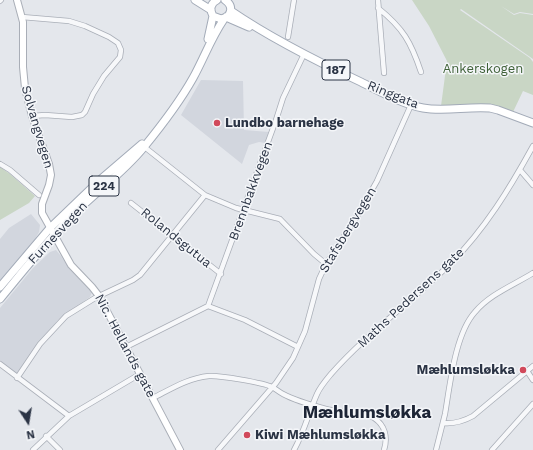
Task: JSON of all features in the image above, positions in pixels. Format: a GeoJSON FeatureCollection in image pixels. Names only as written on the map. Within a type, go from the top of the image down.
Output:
{"type":"FeatureCollection","features":[{"type":"Feature","properties":{"kind":"main road","name":"Solvangvegen"},"geometry":{"type":"LineString","coordinates":[[17,0],[22,17],[24,76],[32,116],[50,170],[51,179],[43,199],[41,209],[50,228]]}},
{"type":"Feature","properties":{"kind":"main road"},"geometry":{"type":"LineString","coordinates":[[196,0],[212,13]]}},
{"type":"Feature","properties":{"kind":"main road"},"geometry":{"type":"LineString","coordinates":[[226,0],[230,5],[231,11]]}},
{"type":"Feature","properties":{"kind":"main road","name":"224"},"geometry":{"type":"LineString","coordinates":[[212,13],[213,1]]}},
{"type":"Feature","properties":{"kind":"main road","name":"224"},"geometry":{"type":"LineString","coordinates":[[225,18],[231,11]]}},
{"type":"Feature","properties":{"kind":"main road","name":"Ringgata"},"geometry":{"type":"LineString","coordinates":[[231,11],[263,32],[304,54],[411,105],[430,109],[490,108],[533,123]]}},
{"type":"Feature","properties":{"kind":"main road","name":"Ringgata"},"geometry":{"type":"LineString","coordinates":[[212,13],[218,19],[225,18],[263,32]]}},
{"type":"Feature","properties":{"kind":"main road","name":"Furnesvegen"},"geometry":{"type":"LineString","coordinates":[[206,50],[212,13]]}},
{"type":"Feature","properties":{"kind":"main road","name":"Furnesvegen"},"geometry":{"type":"LineString","coordinates":[[0,299],[74,213],[120,172],[153,135],[172,111],[194,76],[206,50],[225,18]]}},
{"type":"Feature","properties":{"kind":"main road","name":"Furnesvegen"},"geometry":{"type":"LineString","coordinates":[[0,287],[50,228],[100,180],[142,146]]}},
{"type":"Feature","properties":{"kind":"main road","name":"Nic. Hellands gate"},"geometry":{"type":"LineString","coordinates":[[50,228],[71,265],[90,284],[99,296],[180,450]]}},
{"type":"Feature","properties":{"kind":"street"},"geometry":{"type":"LineString","coordinates":[[288,37],[294,0]]}},
{"type":"Feature","properties":{"kind":"street"},"geometry":{"type":"LineString","coordinates":[[378,0],[384,73]]}},
{"type":"Feature","properties":{"kind":"street"},"geometry":{"type":"LineString","coordinates":[[378,8],[392,19],[407,38],[421,72]]}},
{"type":"Feature","properties":{"kind":"street"},"geometry":{"type":"LineString","coordinates":[[22,17],[58,20],[84,26],[110,37],[118,43],[121,50],[120,57],[104,76],[82,115],[72,117],[45,115],[32,116]]}},
{"type":"Feature","properties":{"kind":"street","name":"Brennbakkvegen"},"geometry":{"type":"LineString","coordinates":[[208,306],[244,211],[276,120],[282,98],[304,54]]}},
{"type":"Feature","properties":{"kind":"street","name":"Stafsbergvegen"},"geometry":{"type":"LineString","coordinates":[[218,450],[276,384],[288,366],[305,331],[319,279],[326,264],[356,218],[377,181],[411,105]]}},
{"type":"Feature","properties":{"kind":"street"},"geometry":{"type":"LineString","coordinates":[[142,146],[205,195],[244,211],[280,219],[314,254],[326,264]]}},
{"type":"Feature","properties":{"kind":"street","name":"Maths Pedersens gate"},"geometry":{"type":"LineString","coordinates":[[294,450],[318,392],[331,374],[379,327],[438,275],[467,245],[490,217],[520,170],[533,146]]}},
{"type":"Feature","properties":{"kind":"street"},"geometry":{"type":"LineString","coordinates":[[0,164],[10,170],[39,195]]}},
{"type":"Feature","properties":{"kind":"street"},"geometry":{"type":"LineString","coordinates":[[520,170],[533,185]]}},
{"type":"Feature","properties":{"kind":"street"},"geometry":{"type":"LineString","coordinates":[[17,378],[40,344],[59,322],[72,312],[99,296],[133,280],[140,275],[205,195]]}},
{"type":"Feature","properties":{"kind":"street","name":"Rolandsgutua"},"geometry":{"type":"LineString","coordinates":[[132,203],[221,274]]}},
{"type":"Feature","properties":{"kind":"street"},"geometry":{"type":"LineString","coordinates":[[436,450],[460,340],[470,318],[480,307],[495,295],[533,273]]}},
{"type":"Feature","properties":{"kind":"street"},"geometry":{"type":"LineString","coordinates":[[126,347],[208,306],[245,320],[298,347]]}},
{"type":"Feature","properties":{"kind":"street"},"geometry":{"type":"LineString","coordinates":[[0,364],[69,416]]}},
{"type":"Feature","properties":{"kind":"street"},"geometry":{"type":"LineString","coordinates":[[443,423],[466,420],[474,416],[533,366]]}},
{"type":"Feature","properties":{"kind":"street"},"geometry":{"type":"LineString","coordinates":[[527,371],[533,380]]}},
{"type":"Feature","properties":{"kind":"street"},"geometry":{"type":"LineString","coordinates":[[33,450],[46,436],[69,416],[140,374]]}},
{"type":"Feature","properties":{"kind":"street"},"geometry":{"type":"LineString","coordinates":[[153,398],[187,380],[211,376],[272,387],[281,393],[313,405],[372,417],[381,424],[384,430],[386,438],[384,450]]}},
{"type":"Feature","properties":{"kind":"street"},"geometry":{"type":"LineString","coordinates":[[492,450],[533,404]]}},
{"type":"Feature","properties":{"kind":"street"},"geometry":{"type":"LineString","coordinates":[[46,436],[60,450]]}},
{"type":"Feature","properties":{"kind":"shaded area","name":"Lundbo barnehage"},"geometry":{"type":"Polygon","coordinates":[[[201,80],[243,81],[244,130],[269,132],[265,143],[259,142],[249,145],[242,164],[181,115],[201,80]]]}},
{"type":"Feature","properties":{"kind":"shaded area"},"geometry":{"type":"Polygon","coordinates":[[[31,214],[40,225],[39,232],[31,246],[0,282],[0,239],[9,228],[31,214]]]}},
{"type":"Feature","properties":{"kind":"shaded area"},"geometry":{"type":"Polygon","coordinates":[[[56,250],[69,268],[92,292],[90,297],[57,321],[17,375],[0,363],[0,308],[33,268],[50,252],[56,250]]]}},
{"type":"Feature","properties":{"kind":"green space","name":"Ankerskogen"},"geometry":{"type":"Polygon","coordinates":[[[412,0],[497,0],[501,6],[514,15],[520,13],[533,15],[533,59],[461,9],[460,10],[530,58],[533,62],[533,95],[523,91],[513,112],[498,106],[441,106],[447,61],[429,26],[412,0]]]}},
{"type":"Feature","properties":{"kind":"green space"},"geometry":{"type":"Polygon","coordinates":[[[497,0],[533,0],[533,14],[520,12],[514,14],[501,6],[497,0]]]}},
{"type":"Feature","properties":{"kind":"green space"},"geometry":{"type":"Polygon","coordinates":[[[0,167],[35,196],[29,203],[0,220],[0,167]]]}},
{"type":"Feature","properties":{"kind":"place","name":"Lundbo barnehage"},"geometry":{"type":"Point","coordinates":[217,123]}},
{"type":"Feature","properties":{"kind":"place","name":"Mæhlumsløkka"},"geometry":{"type":"Point","coordinates":[523,370]}},
{"type":"Feature","properties":{"kind":"place","name":"Kiwi Mæhlumsløkka"},"geometry":{"type":"Point","coordinates":[247,435]}},
{"type":"Feature","properties":{"kind":"district","name":"Mæhlumsløkka"},"geometry":{"type":"Point","coordinates":[367,413]}}]}
